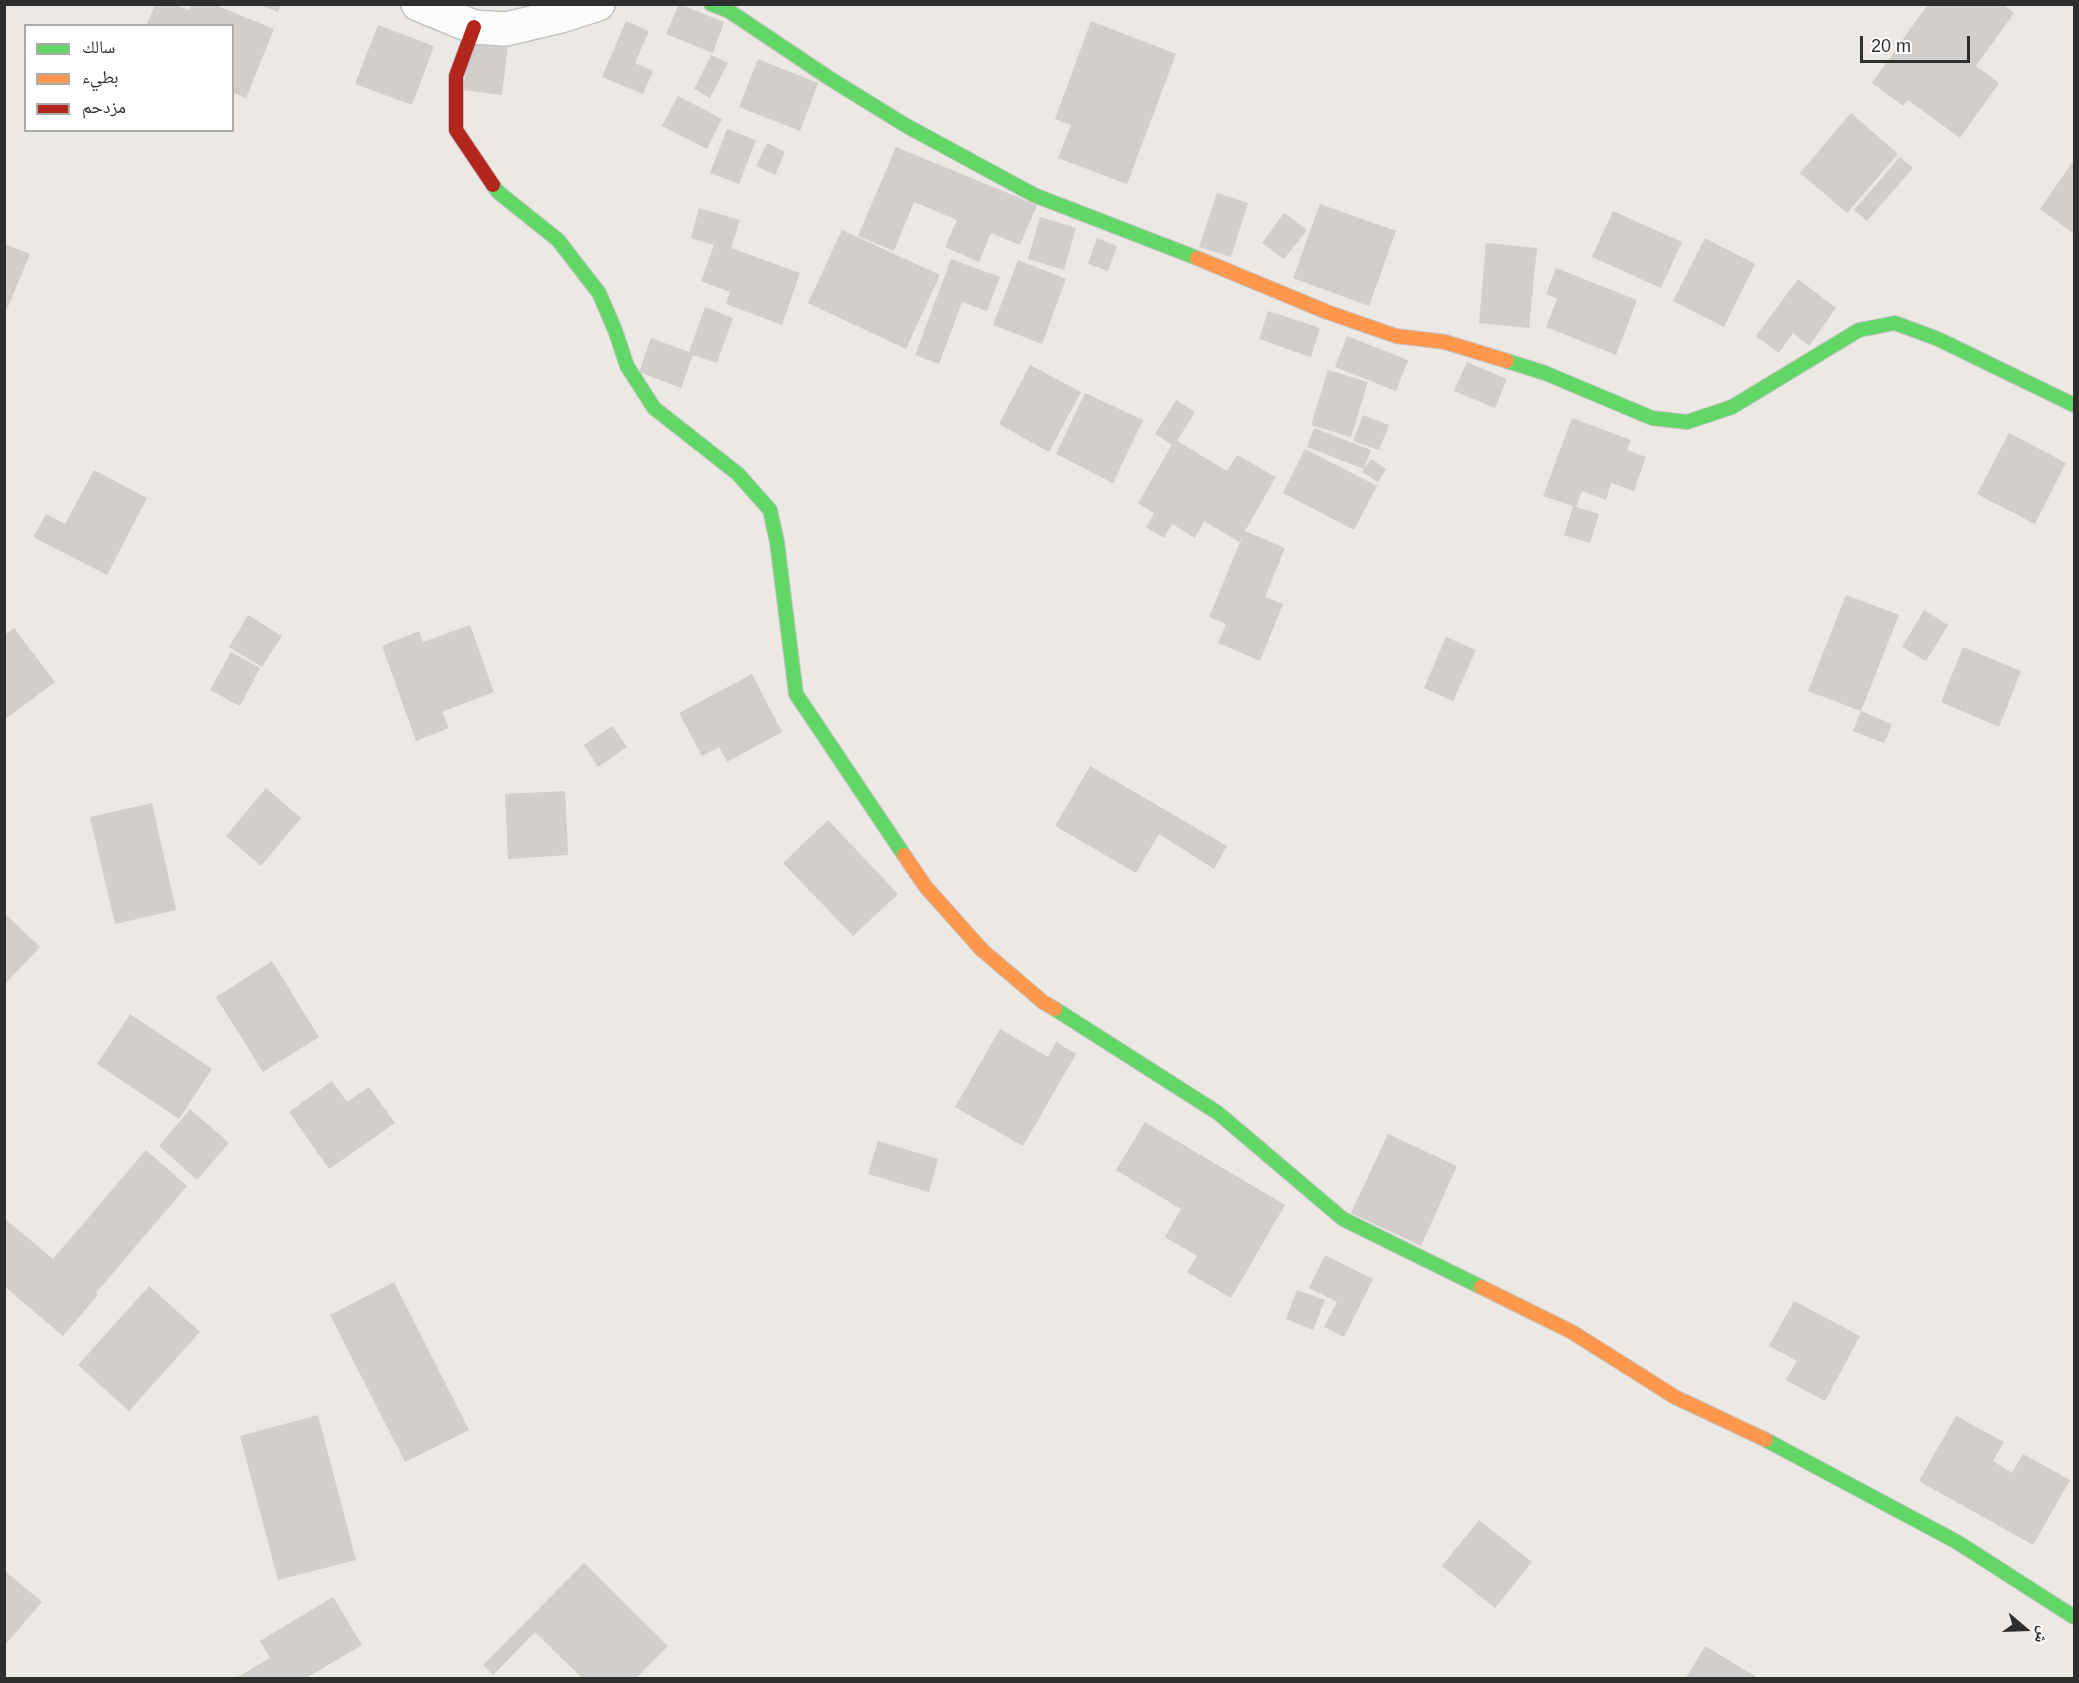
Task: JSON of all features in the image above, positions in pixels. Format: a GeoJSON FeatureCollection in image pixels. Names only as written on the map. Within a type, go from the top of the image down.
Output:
{"type":"FeatureCollection","features":[{"type":"Feature","properties":{"kind":"street"},"geometry":{"type":"LineString","coordinates":[[418,4],[474,27],[506,29],[561,16],[598,4]]}},
{"type":"Feature","properties":{"kind":"street"},"geometry":{"type":"LineString","coordinates":[[711,4],[729,11],[905,125],[1034,195],[1218,266],[1327,312],[1396,336],[1445,342],[1545,373],[1652,418],[1687,422],[1732,407],[1859,330],[1895,323],[1938,339],[2074,405]]}},
{"type":"Feature","properties":{"kind":"street"},"geometry":{"type":"LineString","coordinates":[[474,27],[456,76],[456,130],[498,192],[558,240],[599,293],[627,366],[654,408],[738,474],[770,510],[777,542],[796,694],[925,886],[982,950],[1043,1002],[1218,1113],[1343,1219],[1572,1332],[1675,1397],[1834,1474],[1957,1542],[2074,1617]]}},
{"type":"Feature","properties":{"kind":"building"},"geometry":{"type":"Polygon","coordinates":[[[191,4],[213,4],[274,29],[246,98],[234,93],[234,24],[147,24],[155,5],[175,5],[189,10],[191,4]]]}},
{"type":"Feature","properties":{"kind":"building"},"geometry":{"type":"Polygon","coordinates":[[[258,4],[281,4],[278,12],[258,4]]]}},
{"type":"Feature","properties":{"kind":"building"},"geometry":{"type":"Polygon","coordinates":[[[679,4],[724,22],[713,53],[666,34],[679,4]]]}},
{"type":"Feature","properties":{"kind":"building"},"geometry":{"type":"Polygon","coordinates":[[[1928,4],[2003,4],[2014,13],[1976,66],[1999,83],[1960,138],[1908,100],[1903,106],[1872,83],[1928,4]]]}},
{"type":"Feature","properties":{"kind":"building"},"geometry":{"type":"Polygon","coordinates":[[[626,21],[649,31],[635,63],[653,71],[643,94],[602,77],[626,21]]]}},
{"type":"Feature","properties":{"kind":"building"},"geometry":{"type":"Polygon","coordinates":[[[1091,21],[1176,54],[1127,184],[1058,158],[1071,125],[1055,119],[1091,21]]]}},
{"type":"Feature","properties":{"kind":"building"},"geometry":{"type":"Polygon","coordinates":[[[378,25],[434,46],[412,105],[355,84],[378,25]]]}},
{"type":"Feature","properties":{"kind":"building"},"geometry":{"type":"Polygon","coordinates":[[[469,40],[508,45],[502,95],[463,90],[469,40]]]}},
{"type":"Feature","properties":{"kind":"building"},"geometry":{"type":"Polygon","coordinates":[[[711,55],[728,63],[710,98],[694,89],[711,55]]]}},
{"type":"Feature","properties":{"kind":"building"},"geometry":{"type":"Polygon","coordinates":[[[758,59],[818,83],[800,131],[739,107],[758,59]]]}},
{"type":"Feature","properties":{"kind":"building"},"geometry":{"type":"Polygon","coordinates":[[[678,96],[722,119],[707,149],[662,126],[678,96]]]}},
{"type":"Feature","properties":{"kind":"building"},"geometry":{"type":"Polygon","coordinates":[[[1851,113],[1898,154],[1847,213],[1800,173],[1851,113]]]}},
{"type":"Feature","properties":{"kind":"building"},"geometry":{"type":"Polygon","coordinates":[[[727,129],[756,140],[739,184],[710,173],[727,129]]]}},
{"type":"Feature","properties":{"kind":"building"},"geometry":{"type":"Polygon","coordinates":[[[767,143],[785,152],[775,175],[756,166],[767,143]]]}},
{"type":"Feature","properties":{"kind":"building"},"geometry":{"type":"Polygon","coordinates":[[[896,147],[1037,205],[1020,245],[991,233],[979,262],[945,247],[957,220],[914,202],[894,251],[858,236],[896,147]]]}},
{"type":"Feature","properties":{"kind":"building"},"geometry":{"type":"Polygon","coordinates":[[[1900,157],[1913,168],[1867,221],[1854,210],[1900,157]]]}},
{"type":"Feature","properties":{"kind":"building"},"geometry":{"type":"Polygon","coordinates":[[[2074,160],[2074,234],[2040,209],[2074,160]]]}},
{"type":"Feature","properties":{"kind":"building"},"geometry":{"type":"Polygon","coordinates":[[[1217,193],[1248,203],[1231,257],[1199,247],[1217,193]]]}},
{"type":"Feature","properties":{"kind":"building"},"geometry":{"type":"Polygon","coordinates":[[[1320,204],[1396,231],[1369,306],[1293,278],[1320,204]]]}},
{"type":"Feature","properties":{"kind":"building"},"geometry":{"type":"Polygon","coordinates":[[[699,208],[740,220],[731,248],[800,273],[782,325],[726,304],[730,292],[701,281],[714,245],[691,238],[699,208]]]}},
{"type":"Feature","properties":{"kind":"building"},"geometry":{"type":"Polygon","coordinates":[[[1613,211],[1682,242],[1661,288],[1592,257],[1613,211]]]}},
{"type":"Feature","properties":{"kind":"building"},"geometry":{"type":"Polygon","coordinates":[[[1284,213],[1307,230],[1284,259],[1262,243],[1284,213]]]}},
{"type":"Feature","properties":{"kind":"building"},"geometry":{"type":"Polygon","coordinates":[[[1040,217],[1076,228],[1064,270],[1028,259],[1040,217]]]}},
{"type":"Feature","properties":{"kind":"building"},"geometry":{"type":"Polygon","coordinates":[[[842,230],[940,275],[906,349],[808,303],[842,230]]]}},
{"type":"Feature","properties":{"kind":"building"},"geometry":{"type":"Polygon","coordinates":[[[1097,238],[1117,246],[1108,271],[1088,264],[1097,238]]]}},
{"type":"Feature","properties":{"kind":"building"},"geometry":{"type":"Polygon","coordinates":[[[1705,238],[1755,264],[1724,327],[1673,301],[1705,238]]]}},
{"type":"Feature","properties":{"kind":"building"},"geometry":{"type":"Polygon","coordinates":[[[1486,243],[1537,248],[1529,328],[1479,323],[1486,243]]]}},
{"type":"Feature","properties":{"kind":"building"},"geometry":{"type":"Polygon","coordinates":[[[4,244],[30,254],[7,309],[4,308],[4,244]]]}},
{"type":"Feature","properties":{"kind":"building"},"geometry":{"type":"Polygon","coordinates":[[[951,259],[1000,277],[987,311],[962,302],[939,364],[915,355],[951,259]]]}},
{"type":"Feature","properties":{"kind":"building"},"geometry":{"type":"Polygon","coordinates":[[[1018,260],[1066,279],[1042,344],[993,325],[1018,260]]]}},
{"type":"Feature","properties":{"kind":"building"},"geometry":{"type":"Polygon","coordinates":[[[1556,268],[1637,300],[1616,355],[1546,327],[1557,299],[1546,294],[1556,268]]]}},
{"type":"Feature","properties":{"kind":"building"},"geometry":{"type":"Polygon","coordinates":[[[1798,279],[1836,308],[1809,346],[1793,333],[1779,353],[1756,336],[1798,279]]]}},
{"type":"Feature","properties":{"kind":"building"},"geometry":{"type":"Polygon","coordinates":[[[705,307],[733,318],[717,363],[693,355],[681,388],[639,372],[651,338],[689,352],[705,307]]]}},
{"type":"Feature","properties":{"kind":"building"},"geometry":{"type":"Polygon","coordinates":[[[1268,311],[1320,328],[1311,357],[1259,339],[1268,311]]]}},
{"type":"Feature","properties":{"kind":"building"},"geometry":{"type":"Polygon","coordinates":[[[1347,336],[1408,360],[1396,391],[1335,367],[1347,336]]]}},
{"type":"Feature","properties":{"kind":"building"},"geometry":{"type":"Polygon","coordinates":[[[1467,362],[1507,379],[1495,408],[1454,391],[1467,362]]]}},
{"type":"Feature","properties":{"kind":"building"},"geometry":{"type":"Polygon","coordinates":[[[1030,365],[1081,392],[1049,452],[999,424],[1030,365]]]}},
{"type":"Feature","properties":{"kind":"building"},"geometry":{"type":"Polygon","coordinates":[[[1328,370],[1368,382],[1351,437],[1311,425],[1328,370]]]}},
{"type":"Feature","properties":{"kind":"building"},"geometry":{"type":"Polygon","coordinates":[[[1085,393],[1143,420],[1113,483],[1056,454],[1085,393]]]}},
{"type":"Feature","properties":{"kind":"building"},"geometry":{"type":"Polygon","coordinates":[[[1176,400],[1195,412],[1177,441],[1227,471],[1237,455],[1276,477],[1245,531],[1285,548],[1265,597],[1283,604],[1260,661],[1218,643],[1226,624],[1209,617],[1243,535],[1239,542],[1204,521],[1195,538],[1172,524],[1164,538],[1146,527],[1154,513],[1138,503],[1172,445],[1155,434],[1176,400]]]}},
{"type":"Feature","properties":{"kind":"building"},"geometry":{"type":"Polygon","coordinates":[[[1363,415],[1389,425],[1379,450],[1353,441],[1363,415]]]}},
{"type":"Feature","properties":{"kind":"building"},"geometry":{"type":"Polygon","coordinates":[[[1572,418],[1631,440],[1627,450],[1646,457],[1634,491],[1611,483],[1606,500],[1582,491],[1576,507],[1599,514],[1590,543],[1564,535],[1573,506],[1543,496],[1572,418]]]}},
{"type":"Feature","properties":{"kind":"building"},"geometry":{"type":"Polygon","coordinates":[[[1314,428],[1371,450],[1364,469],[1307,447],[1314,428]]]}},
{"type":"Feature","properties":{"kind":"building"},"geometry":{"type":"Polygon","coordinates":[[[2009,433],[2066,463],[2035,524],[1977,494],[2009,433]]]}},
{"type":"Feature","properties":{"kind":"building"},"geometry":{"type":"Polygon","coordinates":[[[1305,449],[1377,486],[1354,530],[1283,493],[1305,449]]]}},
{"type":"Feature","properties":{"kind":"building"},"geometry":{"type":"Polygon","coordinates":[[[1371,459],[1386,469],[1378,482],[1362,472],[1371,459]]]}},
{"type":"Feature","properties":{"kind":"building"},"geometry":{"type":"Polygon","coordinates":[[[94,470],[147,498],[107,575],[33,537],[46,514],[65,524],[94,470]]]}},
{"type":"Feature","properties":{"kind":"building"},"geometry":{"type":"Polygon","coordinates":[[[1846,595],[1899,615],[1861,711],[1808,691],[1846,595]]]}},
{"type":"Feature","properties":{"kind":"building"},"geometry":{"type":"Polygon","coordinates":[[[1924,610],[1948,625],[1926,661],[1902,647],[1924,610]]]}},
{"type":"Feature","properties":{"kind":"building"},"geometry":{"type":"Polygon","coordinates":[[[248,615],[282,636],[262,667],[229,647],[248,615]]]}},
{"type":"Feature","properties":{"kind":"building"},"geometry":{"type":"Polygon","coordinates":[[[470,625],[494,692],[442,712],[449,728],[416,741],[382,646],[419,631],[423,642],[470,625]]]}},
{"type":"Feature","properties":{"kind":"building"},"geometry":{"type":"Polygon","coordinates":[[[14,628],[55,682],[4,720],[4,635],[14,628]]]}},
{"type":"Feature","properties":{"kind":"building"},"geometry":{"type":"Polygon","coordinates":[[[1446,637],[1476,650],[1453,701],[1424,688],[1446,637]]]}},
{"type":"Feature","properties":{"kind":"building"},"geometry":{"type":"Polygon","coordinates":[[[1963,647],[2021,671],[1999,727],[1941,702],[1963,647]]]}},
{"type":"Feature","properties":{"kind":"building"},"geometry":{"type":"Polygon","coordinates":[[[231,652],[260,668],[240,706],[210,690],[231,652]]]}},
{"type":"Feature","properties":{"kind":"building"},"geometry":{"type":"Polygon","coordinates":[[[752,674],[782,732],[727,762],[719,747],[702,756],[679,713],[752,674]]]}},
{"type":"Feature","properties":{"kind":"building"},"geometry":{"type":"Polygon","coordinates":[[[1861,711],[1892,724],[1884,743],[1853,731],[1861,711]]]}},
{"type":"Feature","properties":{"kind":"building"},"geometry":{"type":"Polygon","coordinates":[[[612,726],[627,747],[598,767],[584,745],[612,726]]]}},
{"type":"Feature","properties":{"kind":"building"},"geometry":{"type":"Polygon","coordinates":[[[1090,766],[1227,846],[1214,869],[1159,834],[1136,873],[1055,826],[1090,766]]]}},
{"type":"Feature","properties":{"kind":"building"},"geometry":{"type":"Polygon","coordinates":[[[266,788],[301,818],[261,866],[226,836],[266,788]]]}},
{"type":"Feature","properties":{"kind":"building"},"geometry":{"type":"Polygon","coordinates":[[[565,791],[568,855],[508,859],[505,794],[565,791]]]}},
{"type":"Feature","properties":{"kind":"building"},"geometry":{"type":"Polygon","coordinates":[[[152,803],[176,910],[115,924],[90,817],[152,803]]]}},
{"type":"Feature","properties":{"kind":"building"},"geometry":{"type":"Polygon","coordinates":[[[828,820],[898,894],[853,936],[783,863],[828,820]]]}},
{"type":"Feature","properties":{"kind":"building"},"geometry":{"type":"Polygon","coordinates":[[[4,913],[40,947],[4,985],[4,913]]]}},
{"type":"Feature","properties":{"kind":"building"},"geometry":{"type":"Polygon","coordinates":[[[272,961],[319,1037],[263,1072],[216,997],[272,961]]]}},
{"type":"Feature","properties":{"kind":"building"},"geometry":{"type":"Polygon","coordinates":[[[130,1014],[212,1069],[179,1119],[97,1064],[130,1014]]]}},
{"type":"Feature","properties":{"kind":"building"},"geometry":{"type":"Polygon","coordinates":[[[1000,1029],[1048,1057],[1056,1042],[1076,1054],[1023,1146],[955,1107],[1000,1029]]]}},
{"type":"Feature","properties":{"kind":"building"},"geometry":{"type":"Polygon","coordinates":[[[332,1081],[347,1102],[369,1087],[395,1123],[329,1169],[289,1112],[332,1081]]]}},
{"type":"Feature","properties":{"kind":"building"},"geometry":{"type":"Polygon","coordinates":[[[190,1109],[229,1143],[197,1180],[159,1146],[190,1109]]]}},
{"type":"Feature","properties":{"kind":"building"},"geometry":{"type":"Polygon","coordinates":[[[1145,1122],[1285,1205],[1231,1298],[1187,1272],[1197,1256],[1165,1237],[1181,1209],[1116,1170],[1145,1122]]]}},
{"type":"Feature","properties":{"kind":"building"},"geometry":{"type":"Polygon","coordinates":[[[1388,1134],[1457,1166],[1421,1246],[1351,1213],[1388,1134]]]}},
{"type":"Feature","properties":{"kind":"building"},"geometry":{"type":"Polygon","coordinates":[[[878,1141],[938,1159],[929,1192],[868,1174],[878,1141]]]}},
{"type":"Feature","properties":{"kind":"building"},"geometry":{"type":"Polygon","coordinates":[[[146,1150],[187,1186],[96,1293],[98,1295],[63,1336],[4,1286],[4,1218],[53,1259],[146,1150]]]}},
{"type":"Feature","properties":{"kind":"building"},"geometry":{"type":"Polygon","coordinates":[[[1325,1255],[1373,1279],[1344,1337],[1324,1327],[1337,1302],[1309,1288],[1325,1255]]]}},
{"type":"Feature","properties":{"kind":"building"},"geometry":{"type":"Polygon","coordinates":[[[394,1282],[469,1430],[405,1462],[330,1315],[394,1282]]]}},
{"type":"Feature","properties":{"kind":"building"},"geometry":{"type":"Polygon","coordinates":[[[149,1286],[200,1332],[129,1411],[78,1365],[149,1286]]]}},
{"type":"Feature","properties":{"kind":"building"},"geometry":{"type":"Polygon","coordinates":[[[1297,1290],[1325,1300],[1313,1330],[1286,1319],[1297,1290]]]}},
{"type":"Feature","properties":{"kind":"building"},"geometry":{"type":"Polygon","coordinates":[[[1794,1301],[1860,1336],[1825,1401],[1786,1380],[1797,1361],[1769,1346],[1794,1301]]]}},
{"type":"Feature","properties":{"kind":"building"},"geometry":{"type":"Polygon","coordinates":[[[318,1415],[356,1560],[278,1580],[240,1436],[318,1415]]]}},
{"type":"Feature","properties":{"kind":"building"},"geometry":{"type":"Polygon","coordinates":[[[1956,1416],[2004,1442],[1993,1461],[2012,1473],[2023,1454],[2070,1480],[2033,1545],[1919,1481],[1956,1416]]]}},
{"type":"Feature","properties":{"kind":"building"},"geometry":{"type":"Polygon","coordinates":[[[1479,1520],[1532,1562],[1495,1608],[1442,1566],[1479,1520]]]}},
{"type":"Feature","properties":{"kind":"building"},"geometry":{"type":"Polygon","coordinates":[[[584,1563],[668,1646],[636,1678],[582,1678],[535,1632],[493,1675],[483,1665],[584,1563]]]}},
{"type":"Feature","properties":{"kind":"building"},"geometry":{"type":"Polygon","coordinates":[[[4,1570],[42,1602],[4,1646],[4,1570]]]}},
{"type":"Feature","properties":{"kind":"building"},"geometry":{"type":"Polygon","coordinates":[[[333,1597],[362,1645],[306,1678],[236,1678],[270,1658],[260,1641],[333,1597]]]}},
{"type":"Feature","properties":{"kind":"building"},"geometry":{"type":"Polygon","coordinates":[[[1705,1646],[1758,1678],[1686,1678],[1705,1646]]]}},
{"type":"Feature","properties":{"kind":"traffic: fast"},"geometry":{"type":"LineString","coordinates":[[711,4],[729,11],[829,78],[905,125],[1034,195],[1197,258]]}},
{"type":"Feature","properties":{"kind":"traffic: fast"},"geometry":{"type":"LineString","coordinates":[[493,185],[498,192],[558,240],[599,293],[627,366],[654,408],[738,474],[770,510],[777,542],[796,694],[904,855]]}},
{"type":"Feature","properties":{"kind":"traffic: fast"},"geometry":{"type":"LineString","coordinates":[[1507,361],[1545,373],[1652,418],[1687,422],[1732,407],[1859,330],[1895,323],[1938,339],[2074,405]]}},
{"type":"Feature","properties":{"kind":"traffic: fast"},"geometry":{"type":"LineString","coordinates":[[1055,1009],[1218,1113],[1343,1219],[1481,1287]]}},
{"type":"Feature","properties":{"kind":"traffic: fast"},"geometry":{"type":"LineString","coordinates":[[1766,1440],[1957,1542],[2074,1617]]}},
{"type":"Feature","properties":{"kind":"traffic: slow"},"geometry":{"type":"LineString","coordinates":[[1197,258],[1327,312],[1396,336],[1445,342],[1507,361]]}},
{"type":"Feature","properties":{"kind":"traffic: slow"},"geometry":{"type":"LineString","coordinates":[[904,855],[925,886],[982,950],[1043,1002],[1055,1009]]}},
{"type":"Feature","properties":{"kind":"traffic: slow"},"geometry":{"type":"LineString","coordinates":[[1481,1287],[1572,1332],[1675,1397],[1766,1440]]}},
{"type":"Feature","properties":{"kind":"traffic: jam"},"geometry":{"type":"LineString","coordinates":[[474,27],[456,76],[456,130],[493,185]]}}]}
